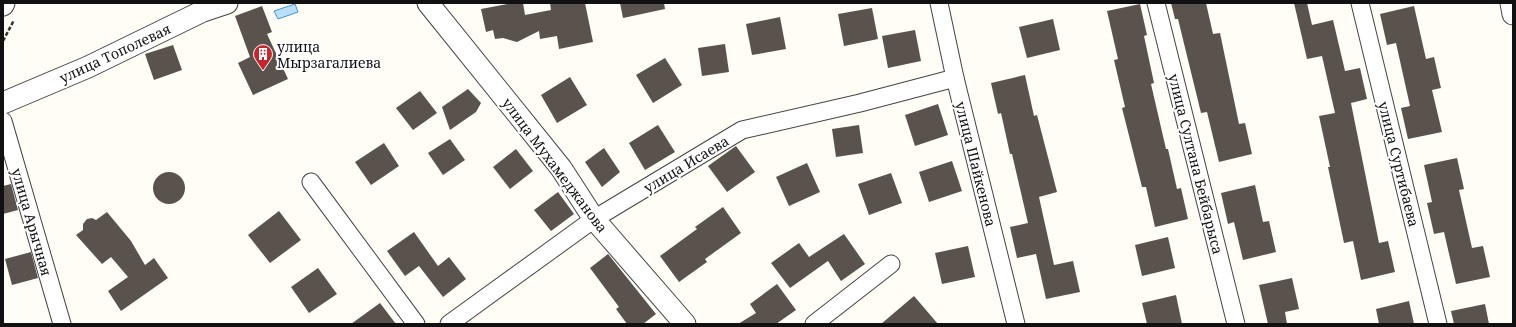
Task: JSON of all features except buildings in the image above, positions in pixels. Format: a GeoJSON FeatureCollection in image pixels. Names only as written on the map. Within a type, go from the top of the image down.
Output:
{"type":"FeatureCollection","features":[{"type":"Feature","properties":{"kind":"street","name":"улица Тополевая"},"geometry":{"type":"LineString","coordinates":[[3,103],[88,67],[202,7],[227,3]]}},
{"type":"Feature","properties":{"kind":"street","name":"улица Мухамеджанова"},"geometry":{"type":"LineString","coordinates":[[428,3],[561,168],[594,219],[686,324]]}},
{"type":"Feature","properties":{"kind":"street","name":"улица Шайкенова"},"geometry":{"type":"LineString","coordinates":[[939,3],[955,78],[1016,324]]}},
{"type":"Feature","properties":{"kind":"street","name":"улица Султана Бейбарыса"},"geometry":{"type":"LineString","coordinates":[[1156,3],[1236,324]]}},
{"type":"Feature","properties":{"kind":"street","name":"улица Суртибаева"},"geometry":{"type":"LineString","coordinates":[[1360,3],[1438,324]]}},
{"type":"Feature","properties":{"kind":"street"},"geometry":{"type":"LineString","coordinates":[[1511,3],[1513,14]]}},
{"type":"Feature","properties":{"kind":"street","name":"улица Исаева"},"geometry":{"type":"LineString","coordinates":[[450,324],[594,219],[742,130],[860,103],[955,78]]}},
{"type":"Feature","properties":{"kind":"street","name":"улица Арычная"},"geometry":{"type":"LineString","coordinates":[[3,121],[62,324]]}},
{"type":"Feature","properties":{"kind":"street"},"geometry":{"type":"LineString","coordinates":[[311,182],[416,324]]}},
{"type":"Feature","properties":{"kind":"street"},"geometry":{"type":"LineString","coordinates":[[814,324],[892,264]]}},
{"type":"Feature","properties":{"kind":"water"},"geometry":{"type":"Polygon","coordinates":[[[295,4],[298,12],[278,19],[274,11],[295,4]]]}},
{"type":"Feature","properties":{"kind":"place","name":"улица Мырзагалиева"},"geometry":{"type":"Point","coordinates":[263,71]}}]}
